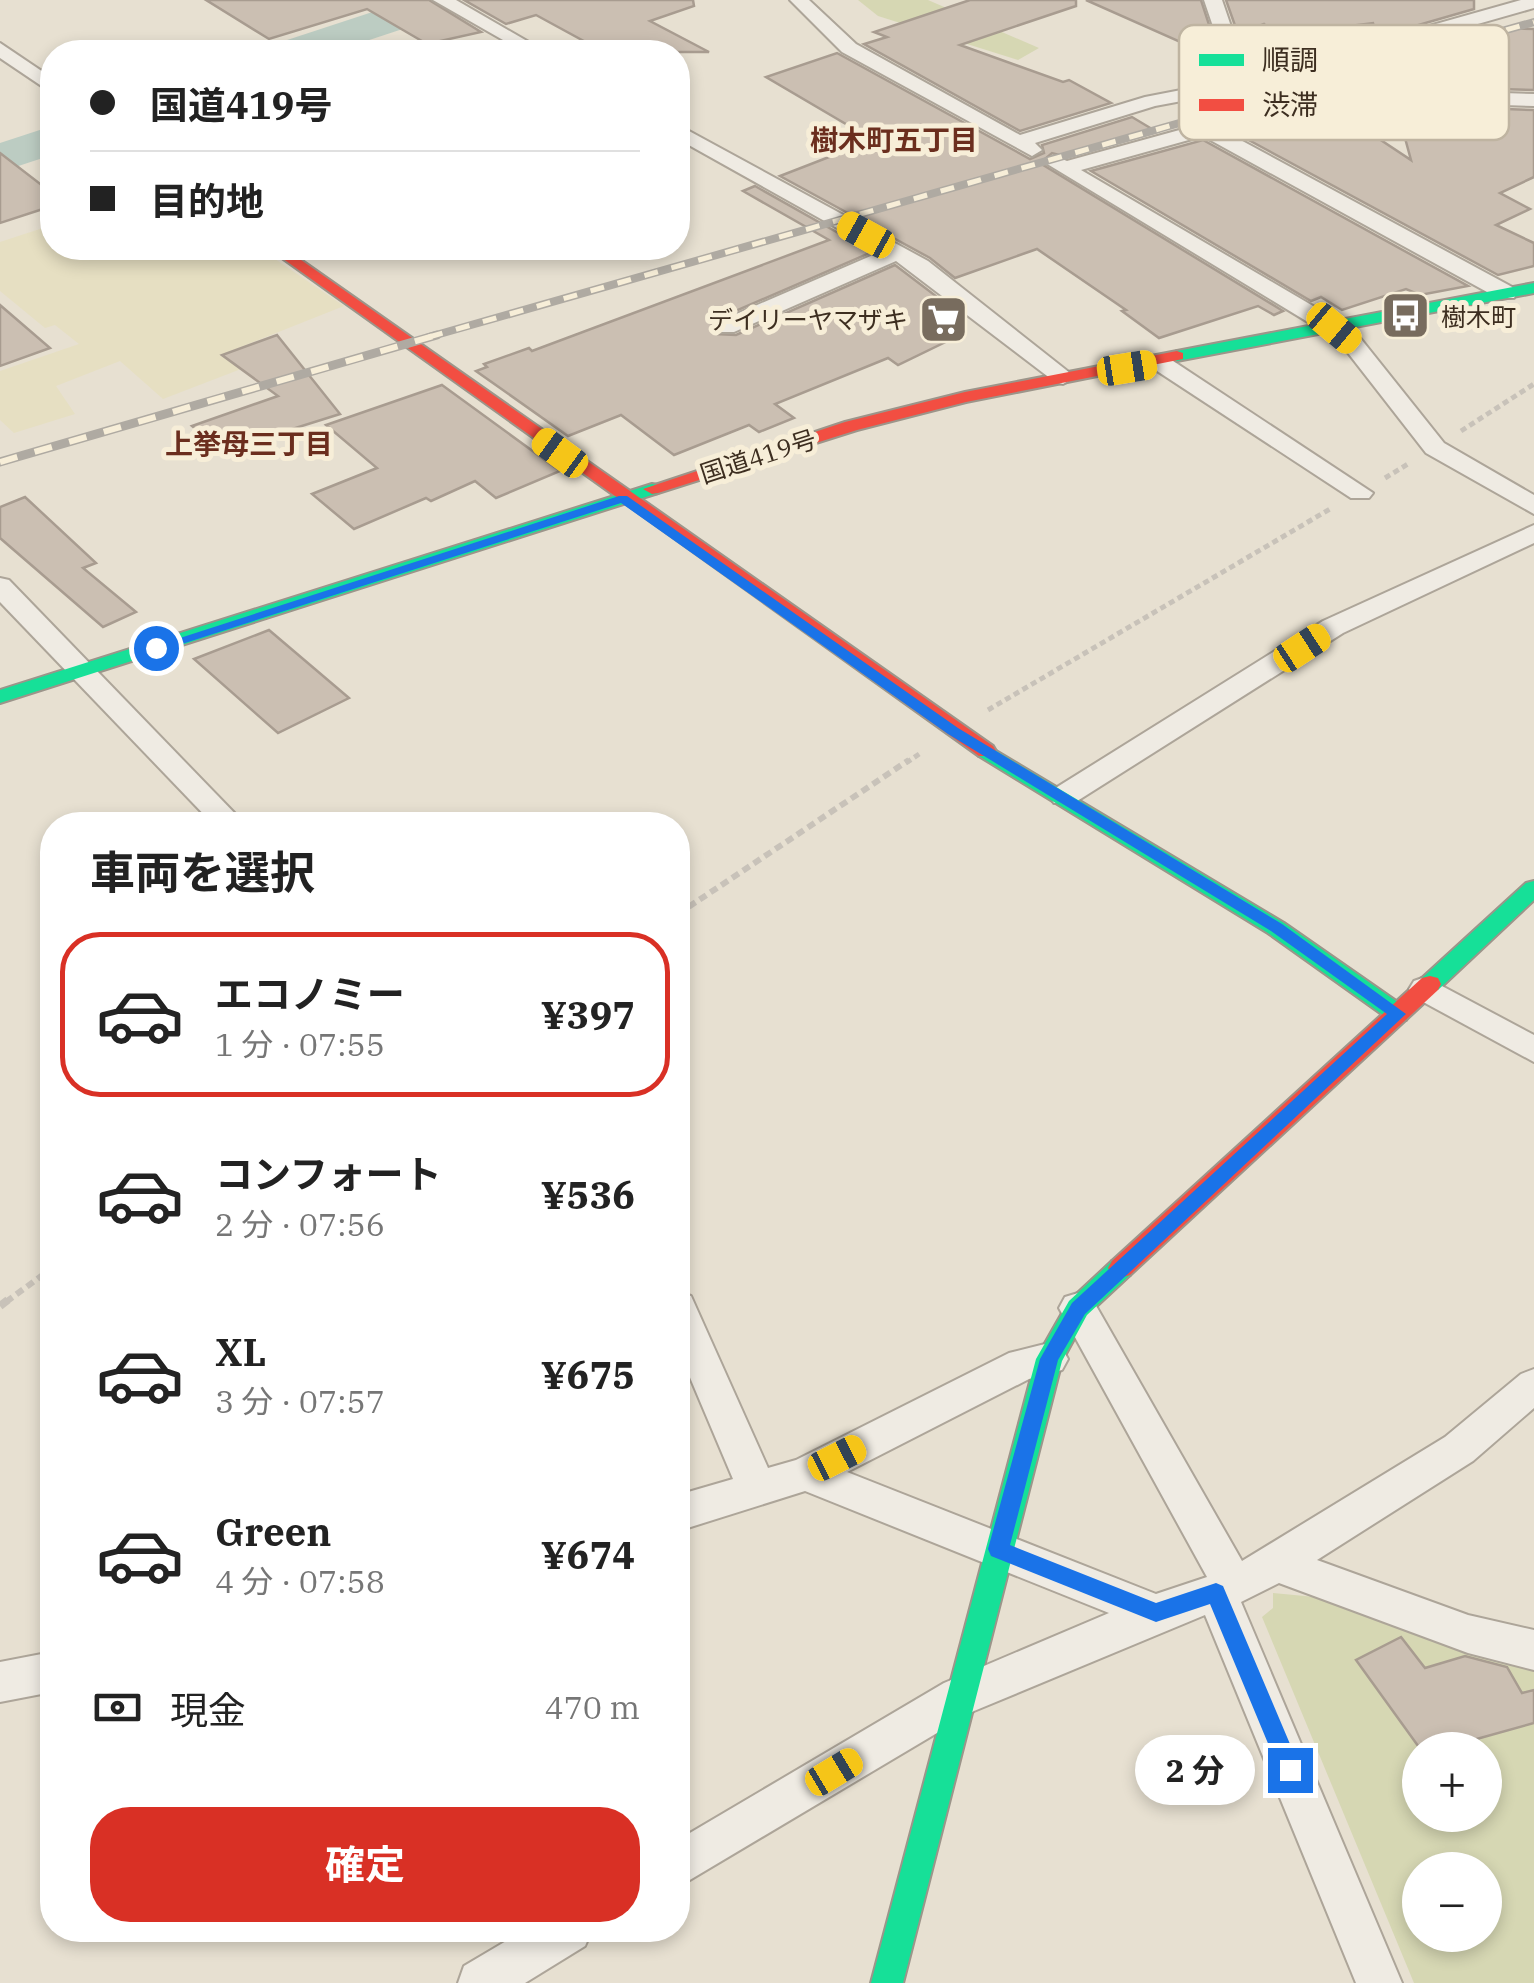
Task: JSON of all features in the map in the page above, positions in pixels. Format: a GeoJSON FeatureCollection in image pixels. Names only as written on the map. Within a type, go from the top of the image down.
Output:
{"type":"FeatureCollection","features":[{"type":"Feature","properties":{"kind":"main road"},"geometry":{"type":"LineString","coordinates":[[291,260],[953,731],[1276,928],[1398,1014]]}},
{"type":"Feature","properties":{"kind":"main road","name":"国道419号"},"geometry":{"type":"LineString","coordinates":[[0,697],[851,426],[1063,377],[1159,362],[1534,288]]}},
{"type":"Feature","properties":{"kind":"main road"},"geometry":{"type":"LineString","coordinates":[[887,1983],[1049,1359],[1078,1308],[1534,888]]}},
{"type":"Feature","properties":{"kind":"street"},"geometry":{"type":"LineString","coordinates":[[442,0],[515,40]]}},
{"type":"Feature","properties":{"kind":"street"},"geometry":{"type":"LineString","coordinates":[[799,0],[849,48],[1024,146],[1152,101],[1179,96]]}},
{"type":"Feature","properties":{"kind":"street"},"geometry":{"type":"LineString","coordinates":[[1213,0],[1222,25]]}},
{"type":"Feature","properties":{"kind":"street"},"geometry":{"type":"LineString","coordinates":[[1452,25],[1534,2]]}},
{"type":"Feature","properties":{"kind":"street"},"geometry":{"type":"LineString","coordinates":[[0,49],[40,78]]}},
{"type":"Feature","properties":{"kind":"street"},"geometry":{"type":"LineString","coordinates":[[1509,99],[1534,100]]}},
{"type":"Feature","properties":{"kind":"street"},"geometry":{"type":"LineString","coordinates":[[1179,135],[1059,165],[1334,328],[1353,344],[1435,448],[1534,506]]}},
{"type":"Feature","properties":{"kind":"street"},"geometry":{"type":"LineString","coordinates":[[690,137],[920,266],[1063,377]]}},
{"type":"Feature","properties":{"kind":"street"},"geometry":{"type":"LineString","coordinates":[[1225,140],[1506,293]]}},
{"type":"Feature","properties":{"kind":"street"},"geometry":{"type":"LineString","coordinates":[[726,327],[897,253]]}},
{"type":"Feature","properties":{"kind":"street"},"geometry":{"type":"LineString","coordinates":[[1159,362],[1360,493]]}},
{"type":"Feature","properties":{"kind":"street"},"geometry":{"type":"LineString","coordinates":[[1064,796],[1333,627],[1534,533]]}},
{"type":"Feature","properties":{"kind":"street"},"geometry":{"type":"LineString","coordinates":[[0,586],[219,812]]}},
{"type":"Feature","properties":{"kind":"street"},"geometry":{"type":"LineString","coordinates":[[1425,989],[1534,1050]]}},
{"type":"Feature","properties":{"kind":"street"},"geometry":{"type":"LineString","coordinates":[[1078,1308],[1225,1589],[1379,1983]]}},
{"type":"Feature","properties":{"kind":"street"},"geometry":{"type":"LineString","coordinates":[[690,1334],[757,1488]]}},
{"type":"Feature","properties":{"kind":"street"},"geometry":{"type":"LineString","coordinates":[[690,1510],[806,1474],[1022,1364],[1049,1359]]}},
{"type":"Feature","properties":{"kind":"street"},"geometry":{"type":"LineString","coordinates":[[690,1858],[959,1697],[1156,1612],[1225,1589],[1276,1564],[1459,1449],[1534,1385]]}},
{"type":"Feature","properties":{"kind":"street"},"geometry":{"type":"LineString","coordinates":[[806,1474],[1156,1612]]}},
{"type":"Feature","properties":{"kind":"street"},"geometry":{"type":"LineString","coordinates":[[1276,1564],[1468,1634],[1534,1650]]}},
{"type":"Feature","properties":{"kind":"street"},"geometry":{"type":"LineString","coordinates":[[0,1682],[40,1674]]}},
{"type":"Feature","properties":{"kind":"street"},"geometry":{"type":"LineString","coordinates":[[481,1983],[549,1942]]}},
{"type":"Feature","properties":{"kind":"path"},"geometry":{"type":"LineString","coordinates":[[690,906],[953,731],[1252,552],[1360,493],[1534,384]]}},
{"type":"Feature","properties":{"kind":"path"},"geometry":{"type":"LineString","coordinates":[[0,1306],[40,1277]]}},
{"type":"Feature","properties":{"kind":"shaded area"},"geometry":{"type":"Polygon","coordinates":[[[40,229],[40,260],[277,260],[344,306],[223,354],[241,369],[163,399],[120,361],[56,386],[75,414],[14,433],[0,420],[0,371],[79,344],[55,325],[45,328],[0,291],[0,242],[40,229]]]}},
{"type":"Feature","properties":{"kind":"green space"},"geometry":{"type":"Polygon","coordinates":[[[858,0],[928,0],[1039,48],[1018,60],[878,16],[858,0]]]}},
{"type":"Feature","properties":{"kind":"green space"},"geometry":{"type":"Polygon","coordinates":[[[1273,1593],[1315,1597],[1534,1657],[1534,1983],[1414,1983],[1262,1617],[1273,1608],[1273,1593]]]}},
{"type":"Feature","properties":{"kind":"building"},"geometry":{"type":"Polygon","coordinates":[[[206,0],[429,0],[481,32],[445,40],[420,40],[367,9],[269,39],[206,0]]]}},
{"type":"Feature","properties":{"kind":"building"},"geometry":{"type":"Polygon","coordinates":[[[464,0],[693,0],[694,6],[650,21],[686,40],[582,40],[536,15],[506,24],[464,0]]]}},
{"type":"Feature","properties":{"kind":"building"},"geometry":{"type":"Polygon","coordinates":[[[970,0],[1076,0],[1076,6],[960,45],[1063,82],[1069,80],[1111,103],[1020,131],[864,44],[887,37],[874,32],[970,0]]]}},
{"type":"Feature","properties":{"kind":"building"},"geometry":{"type":"Polygon","coordinates":[[[1086,0],[1201,0],[1209,25],[1179,25],[1179,41],[1086,0]]]}},
{"type":"Feature","properties":{"kind":"building"},"geometry":{"type":"Polygon","coordinates":[[[1226,0],[1474,0],[1474,9],[1419,25],[1235,25],[1226,0]]]}},
{"type":"Feature","properties":{"kind":"building"},"geometry":{"type":"Polygon","coordinates":[[[1509,29],[1534,29],[1534,90],[1509,89],[1509,29]]]}},
{"type":"Feature","properties":{"kind":"building"},"geometry":{"type":"Polygon","coordinates":[[[690,42],[709,52],[690,52],[690,42]]]}},
{"type":"Feature","properties":{"kind":"building"},"geometry":{"type":"Polygon","coordinates":[[[837,53],[1030,159],[1044,153],[1042,145],[1132,117],[1157,132],[1067,157],[1052,153],[1040,163],[1283,311],[1274,315],[1258,306],[1159,338],[1122,311],[1126,310],[1037,249],[955,278],[930,258],[780,176],[873,140],[766,77],[837,53]]]}},
{"type":"Feature","properties":{"kind":"building"},"geometry":{"type":"Polygon","coordinates":[[[1509,109],[1534,110],[1534,177],[1500,193],[1530,209],[1496,225],[1534,243],[1534,266],[1498,275],[1249,140],[1381,140],[1411,160],[1406,140],[1509,140],[1509,109]]]}},
{"type":"Feature","properties":{"kind":"building"},"geometry":{"type":"Polygon","coordinates":[[[1203,140],[1468,286],[1420,295],[1406,289],[1342,310],[1321,297],[1311,301],[1091,171],[1203,140]]]}},
{"type":"Feature","properties":{"kind":"building"},"geometry":{"type":"Polygon","coordinates":[[[0,153],[40,184],[40,210],[0,223],[0,153]]]}},
{"type":"Feature","properties":{"kind":"building"},"geometry":{"type":"Polygon","coordinates":[[[755,186],[872,252],[717,319],[712,325],[715,334],[736,335],[895,265],[949,306],[964,333],[898,365],[888,358],[775,404],[794,418],[759,432],[749,425],[674,455],[621,415],[568,436],[476,371],[487,367],[484,364],[529,348],[532,351],[829,240],[743,191],[755,186]]]}},
{"type":"Feature","properties":{"kind":"building"},"geometry":{"type":"Polygon","coordinates":[[[0,305],[50,348],[0,366],[0,305]]]}},
{"type":"Feature","properties":{"kind":"building"},"geometry":{"type":"Polygon","coordinates":[[[277,335],[340,414],[222,451],[192,426],[278,396],[222,355],[277,335]]]}},
{"type":"Feature","properties":{"kind":"building"},"geometry":{"type":"Polygon","coordinates":[[[442,385],[560,471],[496,498],[475,481],[354,529],[312,494],[377,468],[326,425],[442,385]]]}},
{"type":"Feature","properties":{"kind":"building"},"geometry":{"type":"Polygon","coordinates":[[[25,497],[96,563],[83,568],[136,612],[103,627],[0,538],[0,507],[25,497]]]}},
{"type":"Feature","properties":{"kind":"building"},"geometry":{"type":"Polygon","coordinates":[[[269,630],[349,698],[278,733],[194,659],[269,630]]]}},
{"type":"Feature","properties":{"kind":"building"},"geometry":{"type":"Polygon","coordinates":[[[1401,1637],[1425,1668],[1465,1656],[1507,1667],[1522,1693],[1534,1690],[1534,1723],[1502,1732],[1408,1732],[1356,1660],[1401,1637]]]}},
{"type":"Feature","properties":{"kind":"waterway"},"geometry":{"type":"LineString","coordinates":[[329,40],[431,6]]}},
{"type":"Feature","properties":{"kind":"waterway"},"geometry":{"type":"LineString","coordinates":[[0,158],[40,144]]}},
{"type":"Feature","properties":{"kind":"railway"},"geometry":{"type":"LineString","coordinates":[[1509,29],[1534,22]]}},
{"type":"Feature","properties":{"kind":"railway"},"geometry":{"type":"LineString","coordinates":[[429,337],[1179,123]]}},
{"type":"Feature","properties":{"kind":"railway"},"geometry":{"type":"LineString","coordinates":[[0,462],[437,335]]}},
{"type":"Feature","properties":{"kind":"traffic: fast"},"geometry":{"type":"LineString","coordinates":[[1177,356],[1534,288]]}},
{"type":"Feature","properties":{"kind":"traffic: fast"},"geometry":{"type":"LineString","coordinates":[[0,697],[652,489]]}},
{"type":"Feature","properties":{"kind":"traffic: fast"},"geometry":{"type":"LineString","coordinates":[[986,751],[1276,928],[1398,1014]]}},
{"type":"Feature","properties":{"kind":"traffic: fast"},"geometry":{"type":"LineString","coordinates":[[1430,984],[1534,888]]}},
{"type":"Feature","properties":{"kind":"traffic: fast"},"geometry":{"type":"LineString","coordinates":[[887,1983],[1049,1359],[1078,1308],[1121,1268]]}},
{"type":"Feature","properties":{"kind":"traffic: jam"},"geometry":{"type":"LineString","coordinates":[[292,260],[986,751]]}},
{"type":"Feature","properties":{"kind":"traffic: jam"},"geometry":{"type":"LineString","coordinates":[[652,489],[851,426],[965,397],[1177,356]]}},
{"type":"Feature","properties":{"kind":"traffic: jam"},"geometry":{"type":"LineString","coordinates":[[1121,1268],[1430,984]]}},
{"type":"Feature","properties":{"kind":"place","name":"樹木町"},"geometry":{"type":"Point","coordinates":[1406,316]}},
{"type":"Feature","properties":{"kind":"place","name":"デイリーヤマザキ"},"geometry":{"type":"Point","coordinates":[943,319]}},
{"type":"Feature","properties":{"kind":"district","name":"樹木町五丁目"},"geometry":{"type":"Point","coordinates":[894,139]}},
{"type":"Feature","properties":{"kind":"district","name":"上挙母三丁目"},"geometry":{"type":"Point","coordinates":[249,443]}},
{"type":"Feature","properties":{"kind":"route"},"geometry":{"type":"LineString","coordinates":[[156,648],[623,499],[953,731],[1276,928],[1398,1014],[1078,1308],[1049,1359],[998,1549],[1156,1612],[1216,1592],[1290,1770]]}}]}
